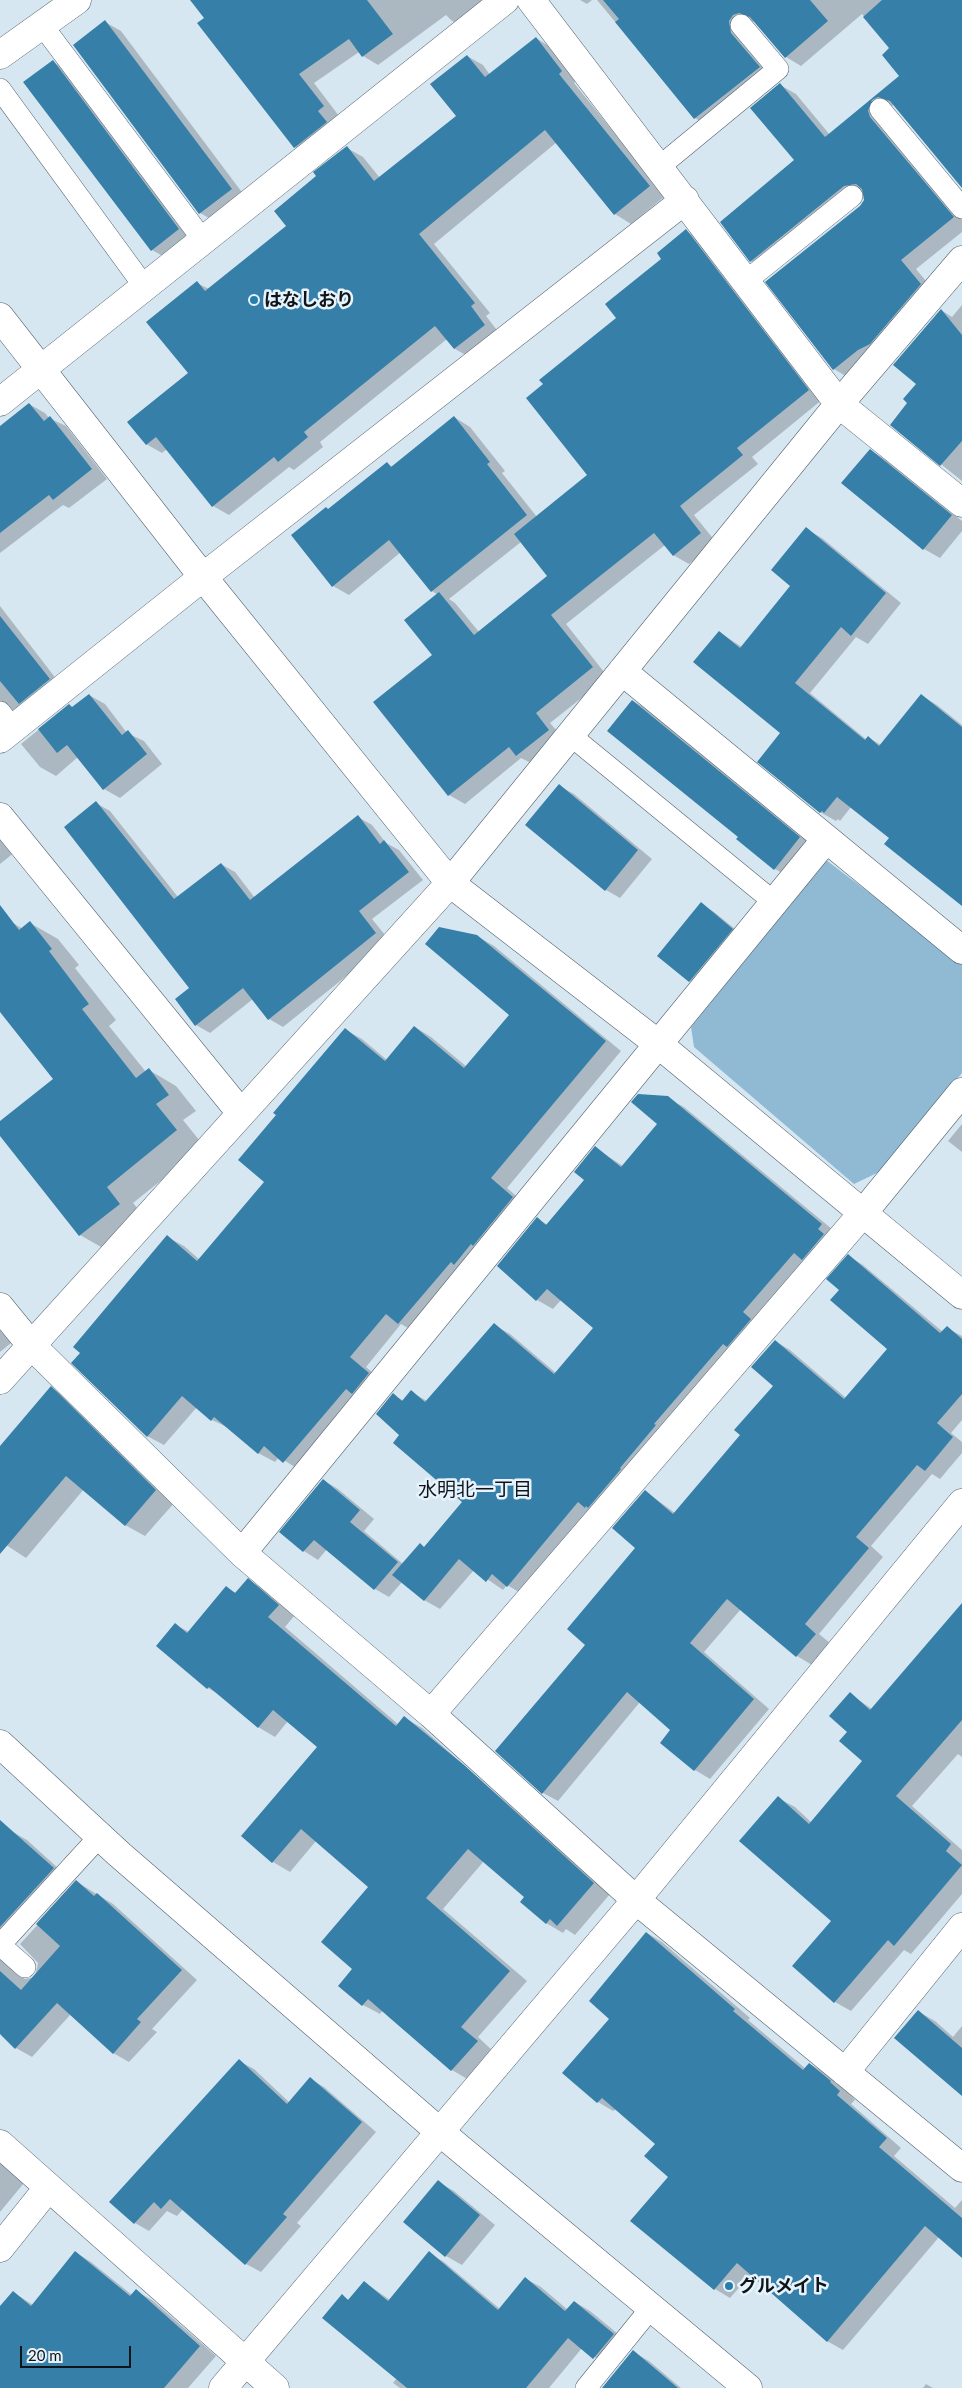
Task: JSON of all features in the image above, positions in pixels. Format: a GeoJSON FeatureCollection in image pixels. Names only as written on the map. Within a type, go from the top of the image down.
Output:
{"type":"FeatureCollection","features":[{"type":"Feature","properties":{"kind":"street"},"geometry":{"type":"LineString","coordinates":[[0,55],[77,0]]}},
{"type":"Feature","properties":{"kind":"street"},"geometry":{"type":"LineString","coordinates":[[0,402],[505,0]]}},
{"type":"Feature","properties":{"kind":"street"},"geometry":{"type":"LineString","coordinates":[[531,0],[839,404],[962,503]]}},
{"type":"Feature","properties":{"kind":"street"},"geometry":{"type":"LineString","coordinates":[[4,727],[203,577],[685,200]]}},
{"type":"Feature","properties":{"kind":"street"},"geometry":{"type":"LineString","coordinates":[[0,1380],[450,883],[839,404],[962,260]]}},
{"type":"Feature","properties":{"kind":"street"},"geometry":{"type":"LineString","coordinates":[[0,317],[203,577],[450,883],[658,1043],[962,1295]]}},
{"type":"Feature","properties":{"kind":"street"},"geometry":{"type":"LineString","coordinates":[[622,671],[962,950]]}},
{"type":"Feature","properties":{"kind":"street"},"geometry":{"type":"LineString","coordinates":[[0,817],[241,1113]]}},
{"type":"Feature","properties":{"kind":"street"},"geometry":{"type":"LineString","coordinates":[[242,1553],[826,839]]}},
{"type":"Feature","properties":{"kind":"street"},"geometry":{"type":"LineString","coordinates":[[431,1714],[863,1213],[962,1092]]}},
{"type":"Feature","properties":{"kind":"street"},"geometry":{"type":"LineString","coordinates":[[0,1307],[31,1345],[242,1553],[431,1714],[636,1900],[962,2168]]}},
{"type":"Feature","properties":{"kind":"street"},"geometry":{"type":"LineString","coordinates":[[222,2388],[636,1900],[962,1503]]}},
{"type":"Feature","properties":{"kind":"street"},"geometry":{"type":"LineString","coordinates":[[0,1744],[100,1836],[440,2132],[748,2388]]}},
{"type":"Feature","properties":{"kind":"street"},"geometry":{"type":"LineString","coordinates":[[845,2072],[962,1927]]}},
{"type":"Feature","properties":{"kind":"street"},"geometry":{"type":"LineString","coordinates":[[0,2144],[275,2388]]}},
{"type":"Feature","properties":{"kind":"street"},"geometry":{"type":"LineString","coordinates":[[0,2248],[48,2188]]}},
{"type":"Feature","properties":{"kind":"lane"},"geometry":{"type":"LineString","coordinates":[[42,25],[203,240]]}},
{"type":"Feature","properties":{"kind":"lane"},"geometry":{"type":"LineString","coordinates":[[659,167],[778,69],[741,25]]}},
{"type":"Feature","properties":{"kind":"lane"},"geometry":{"type":"LineString","coordinates":[[0,89],[144,286]]}},
{"type":"Feature","properties":{"kind":"lane"},"geometry":{"type":"LineString","coordinates":[[880,109],[962,208]]}},
{"type":"Feature","properties":{"kind":"lane"},"geometry":{"type":"LineString","coordinates":[[746,281],[852,196]]}},
{"type":"Feature","properties":{"kind":"lane"},"geometry":{"type":"LineString","coordinates":[[570,735],[774,902]]}},
{"type":"Feature","properties":{"kind":"lane"},"geometry":{"type":"LineString","coordinates":[[25,1968],[0,1945],[100,1836]]}},
{"type":"Feature","properties":{"kind":"lane"},"geometry":{"type":"LineString","coordinates":[[586,2388],[651,2308]]}},
{"type":"Feature","properties":{"kind":"shaded area"},"geometry":{"type":"Polygon","coordinates":[[[826,860],[962,963],[962,1073],[881,1171],[854,1184],[694,1047],[691,1027],[826,860]]]}},
{"type":"Feature","properties":{"kind":"building"},"geometry":{"type":"Polygon","coordinates":[[[190,0],[367,0],[393,34],[362,57],[349,39],[299,74],[324,106],[318,111],[327,122],[294,148],[197,23],[204,18],[190,0]]]}},
{"type":"Feature","properties":{"kind":"building"},"geometry":{"type":"Polygon","coordinates":[[[603,0],[810,0],[828,21],[785,58],[750,17],[739,13],[733,15],[729,21],[731,33],[760,67],[694,119],[615,22],[619,19],[603,0]]]}},
{"type":"Feature","properties":{"kind":"building"},"geometry":{"type":"Polygon","coordinates":[[[882,0],[962,0],[962,188],[890,101],[878,97],[872,100],[868,111],[870,117],[954,217],[901,260],[921,284],[870,344],[858,350],[833,370],[765,282],[860,206],[864,200],[862,189],[856,184],[844,186],[750,262],[720,222],[794,160],[750,108],[780,83],[825,137],[899,76],[882,55],[889,48],[863,17],[882,0]]]}},
{"type":"Feature","properties":{"kind":"building"},"geometry":{"type":"Polygon","coordinates":[[[105,20],[232,189],[199,214],[73,45],[105,20]]]}},
{"type":"Feature","properties":{"kind":"building"},"geometry":{"type":"Polygon","coordinates":[[[536,37],[562,71],[559,74],[650,186],[614,215],[545,130],[419,234],[475,303],[471,306],[485,325],[454,349],[435,326],[304,432],[308,437],[278,462],[274,457],[212,507],[156,437],[146,445],[127,422],[188,373],[146,322],[197,281],[205,291],[286,226],[274,211],[316,176],[313,172],[347,146],[374,181],[456,116],[430,84],[467,55],[485,77],[536,37]]]}},
{"type":"Feature","properties":{"kind":"building"},"geometry":{"type":"Polygon","coordinates":[[[53,60],[179,229],[151,251],[23,82],[53,60]]]}},
{"type":"Feature","properties":{"kind":"building"},"geometry":{"type":"Polygon","coordinates":[[[686,229],[809,390],[737,448],[743,455],[680,506],[701,533],[673,556],[654,533],[551,615],[593,667],[536,713],[549,730],[516,756],[509,747],[448,796],[373,702],[432,655],[404,620],[439,592],[474,635],[547,576],[514,534],[587,475],[526,398],[543,384],[539,380],[616,318],[605,304],[661,259],[657,253],[686,229]]]}},
{"type":"Feature","properties":{"kind":"building"},"geometry":{"type":"Polygon","coordinates":[[[941,309],[962,335],[962,441],[940,466],[890,425],[907,403],[903,399],[916,384],[893,365],[941,309]]]}},
{"type":"Feature","properties":{"kind":"building"},"geometry":{"type":"Polygon","coordinates":[[[29,403],[44,421],[50,416],[92,469],[53,500],[49,495],[0,533],[0,426],[29,403]]]}},
{"type":"Feature","properties":{"kind":"building"},"geometry":{"type":"Polygon","coordinates":[[[454,416],[490,462],[487,464],[527,515],[431,592],[389,540],[332,587],[291,535],[326,507],[328,509],[387,462],[391,467],[454,416]]]}},
{"type":"Feature","properties":{"kind":"building"},"geometry":{"type":"Polygon","coordinates":[[[870,449],[952,515],[923,550],[841,483],[870,449]]]}},
{"type":"Feature","properties":{"kind":"building"},"geometry":{"type":"Polygon","coordinates":[[[806,527],[886,593],[851,636],[841,627],[795,683],[865,740],[868,736],[879,746],[921,694],[962,727],[962,906],[884,844],[889,838],[837,797],[824,813],[822,811],[820,813],[757,762],[780,733],[693,662],[719,631],[740,648],[790,586],[771,570],[806,527]]]}},
{"type":"Feature","properties":{"kind":"building"},"geometry":{"type":"Polygon","coordinates":[[[0,616],[50,679],[19,704],[0,681],[0,616]]]}},
{"type":"Feature","properties":{"kind":"building"},"geometry":{"type":"Polygon","coordinates":[[[89,694],[122,735],[128,730],[147,754],[103,790],[67,745],[57,753],[38,729],[69,704],[72,707],[89,694]]]}},
{"type":"Feature","properties":{"kind":"building"},"geometry":{"type":"Polygon","coordinates":[[[632,700],[800,837],[774,870],[736,839],[738,837],[607,731],[632,700]]]}},
{"type":"Feature","properties":{"kind":"building"},"geometry":{"type":"Polygon","coordinates":[[[559,784],[638,850],[605,891],[525,825],[559,784]]]}},
{"type":"Feature","properties":{"kind":"building"},"geometry":{"type":"Polygon","coordinates":[[[96,801],[174,899],[221,863],[250,900],[358,815],[380,844],[384,840],[409,872],[359,911],[376,933],[268,1020],[243,988],[195,1026],[175,999],[189,988],[64,827],[96,801]]]}},
{"type":"Feature","properties":{"kind":"building"},"geometry":{"type":"Polygon","coordinates":[[[701,902],[733,929],[689,982],[657,956],[701,902]]]}},
{"type":"Feature","properties":{"kind":"building"},"geometry":{"type":"Polygon","coordinates":[[[0,905],[19,930],[30,921],[52,949],[49,951],[89,1004],[82,1009],[136,1078],[149,1068],[169,1095],[156,1104],[177,1130],[107,1187],[120,1204],[79,1236],[0,1136],[0,1121],[53,1079],[0,1012],[0,905]]]}},
{"type":"Feature","properties":{"kind":"building"},"geometry":{"type":"Polygon","coordinates":[[[439,927],[477,935],[606,1041],[491,1178],[513,1197],[473,1246],[471,1244],[454,1265],[451,1262],[398,1324],[386,1314],[350,1357],[369,1373],[352,1394],[346,1389],[283,1463],[264,1446],[258,1454],[214,1417],[211,1421],[182,1396],[147,1437],[71,1363],[80,1353],[73,1347],[167,1235],[197,1261],[264,1182],[238,1160],[276,1115],[273,1113],[345,1028],[385,1061],[414,1026],[464,1068],[509,1015],[425,944],[439,927]]]}},
{"type":"Feature","properties":{"kind":"building"},"geometry":{"type":"Polygon","coordinates":[[[638,1094],[668,1096],[822,1224],[818,1229],[824,1234],[802,1260],[794,1253],[743,1312],[751,1319],[727,1347],[723,1344],[654,1424],[656,1425],[588,1508],[586,1506],[585,1508],[578,1502],[507,1587],[492,1574],[486,1582],[459,1559],[424,1601],[392,1575],[420,1543],[424,1547],[462,1502],[393,1443],[399,1435],[376,1414],[393,1393],[402,1401],[411,1390],[425,1402],[494,1323],[554,1374],[593,1328],[547,1289],[536,1301],[497,1266],[537,1217],[546,1225],[584,1180],[574,1172],[595,1146],[621,1167],[657,1124],[631,1102],[638,1094]]]}},
{"type":"Feature","properties":{"kind":"building"},"geometry":{"type":"Polygon","coordinates":[[[848,1254],[940,1333],[947,1326],[962,1339],[962,1394],[937,1423],[953,1437],[925,1471],[917,1465],[856,1537],[869,1548],[805,1624],[816,1634],[796,1657],[727,1599],[690,1643],[754,1699],[694,1771],[660,1743],[670,1730],[627,1692],[542,1794],[495,1751],[585,1645],[567,1629],[635,1548],[612,1528],[645,1490],[673,1514],[740,1435],[734,1430],[773,1386],[751,1367],[775,1340],[844,1399],[887,1349],[830,1300],[839,1290],[826,1279],[848,1254]]]}},
{"type":"Feature","properties":{"kind":"building"},"geometry":{"type":"Polygon","coordinates":[[[51,1386],[156,1490],[125,1526],[66,1476],[0,1554],[0,1446],[51,1386]]]}},
{"type":"Feature","properties":{"kind":"building"},"geometry":{"type":"Polygon","coordinates":[[[323,1479],[360,1510],[350,1522],[398,1562],[374,1590],[314,1540],[303,1552],[279,1532],[323,1479]]]}},
{"type":"Feature","properties":{"kind":"building"},"geometry":{"type":"Polygon","coordinates":[[[248,1578],[279,1605],[268,1617],[396,1726],[404,1716],[464,1765],[594,1883],[557,1926],[550,1919],[546,1924],[520,1902],[524,1897],[468,1849],[426,1898],[510,1971],[461,2027],[478,2041],[451,2071],[368,1999],[362,2006],[338,1986],[352,1969],[321,1942],[368,1887],[301,1829],[272,1863],[241,1836],[317,1747],[273,1710],[258,1728],[209,1687],[207,1689],[156,1646],[175,1623],[187,1633],[226,1586],[235,1593],[248,1578]]]}},
{"type":"Feature","properties":{"kind":"building"},"geometry":{"type":"Polygon","coordinates":[[[962,1603],[962,1720],[896,1796],[951,1844],[946,1851],[962,1865],[894,1946],[888,1940],[834,2003],[792,1966],[831,1921],[739,1841],[778,1796],[809,1824],[862,1761],[839,1741],[847,1732],[829,1716],[850,1692],[870,1710],[962,1603]]]}},
{"type":"Feature","properties":{"kind":"building"},"geometry":{"type":"Polygon","coordinates":[[[0,1820],[54,1868],[0,1927],[0,1820]]]}},
{"type":"Feature","properties":{"kind":"building"},"geometry":{"type":"Polygon","coordinates":[[[76,1880],[94,1896],[97,1893],[182,1970],[137,2019],[141,2022],[113,2054],[57,2003],[15,2049],[0,2034],[0,1971],[21,1990],[60,1946],[36,1924],[76,1880]]]}},
{"type":"Feature","properties":{"kind":"building"},"geometry":{"type":"Polygon","coordinates":[[[646,1932],[735,2009],[733,2011],[803,2070],[809,2063],[831,2081],[840,2091],[837,2095],[887,2138],[879,2147],[962,2218],[962,2258],[925,2226],[827,2342],[737,2263],[714,2290],[630,2221],[668,2177],[644,2156],[655,2144],[602,2098],[597,2103],[562,2073],[609,2019],[589,2001],[646,1932]]]}},
{"type":"Feature","properties":{"kind":"building"},"geometry":{"type":"Polygon","coordinates":[[[918,2010],[962,2048],[962,2096],[894,2038],[918,2010]]]}},
{"type":"Feature","properties":{"kind":"building"},"geometry":{"type":"Polygon","coordinates":[[[239,2059],[287,2104],[310,2077],[362,2122],[283,2214],[287,2217],[245,2265],[170,2199],[161,2209],[154,2202],[134,2224],[109,2202],[239,2059]]]}},
{"type":"Feature","properties":{"kind":"building"},"geometry":{"type":"Polygon","coordinates":[[[438,2180],[480,2215],[445,2257],[403,2222],[438,2180]]]}},
{"type":"Feature","properties":{"kind":"building"},"geometry":{"type":"Polygon","coordinates":[[[75,2251],[130,2296],[136,2289],[200,2346],[164,2388],[0,2388],[0,2306],[13,2291],[31,2306],[75,2251]]]}},
{"type":"Feature","properties":{"kind":"building"},"geometry":{"type":"Polygon","coordinates":[[[429,2251],[498,2310],[525,2277],[565,2311],[574,2301],[614,2334],[593,2359],[568,2338],[526,2388],[407,2388],[322,2318],[342,2294],[348,2300],[364,2281],[388,2301],[429,2251]]]}},
{"type":"Feature","properties":{"kind":"building"},"geometry":{"type":"Polygon","coordinates":[[[633,2350],[678,2388],[602,2388],[633,2350]]]}},
{"type":"Feature","properties":{"kind":"place","name":"はなしおり"},"geometry":{"type":"Point","coordinates":[254,300]}},
{"type":"Feature","properties":{"kind":"place","name":"グルメイト"},"geometry":{"type":"Point","coordinates":[729,2286]}},
{"type":"Feature","properties":{"kind":"district","name":"水明北一丁目"},"geometry":{"type":"Point","coordinates":[475,1490]}}]}
